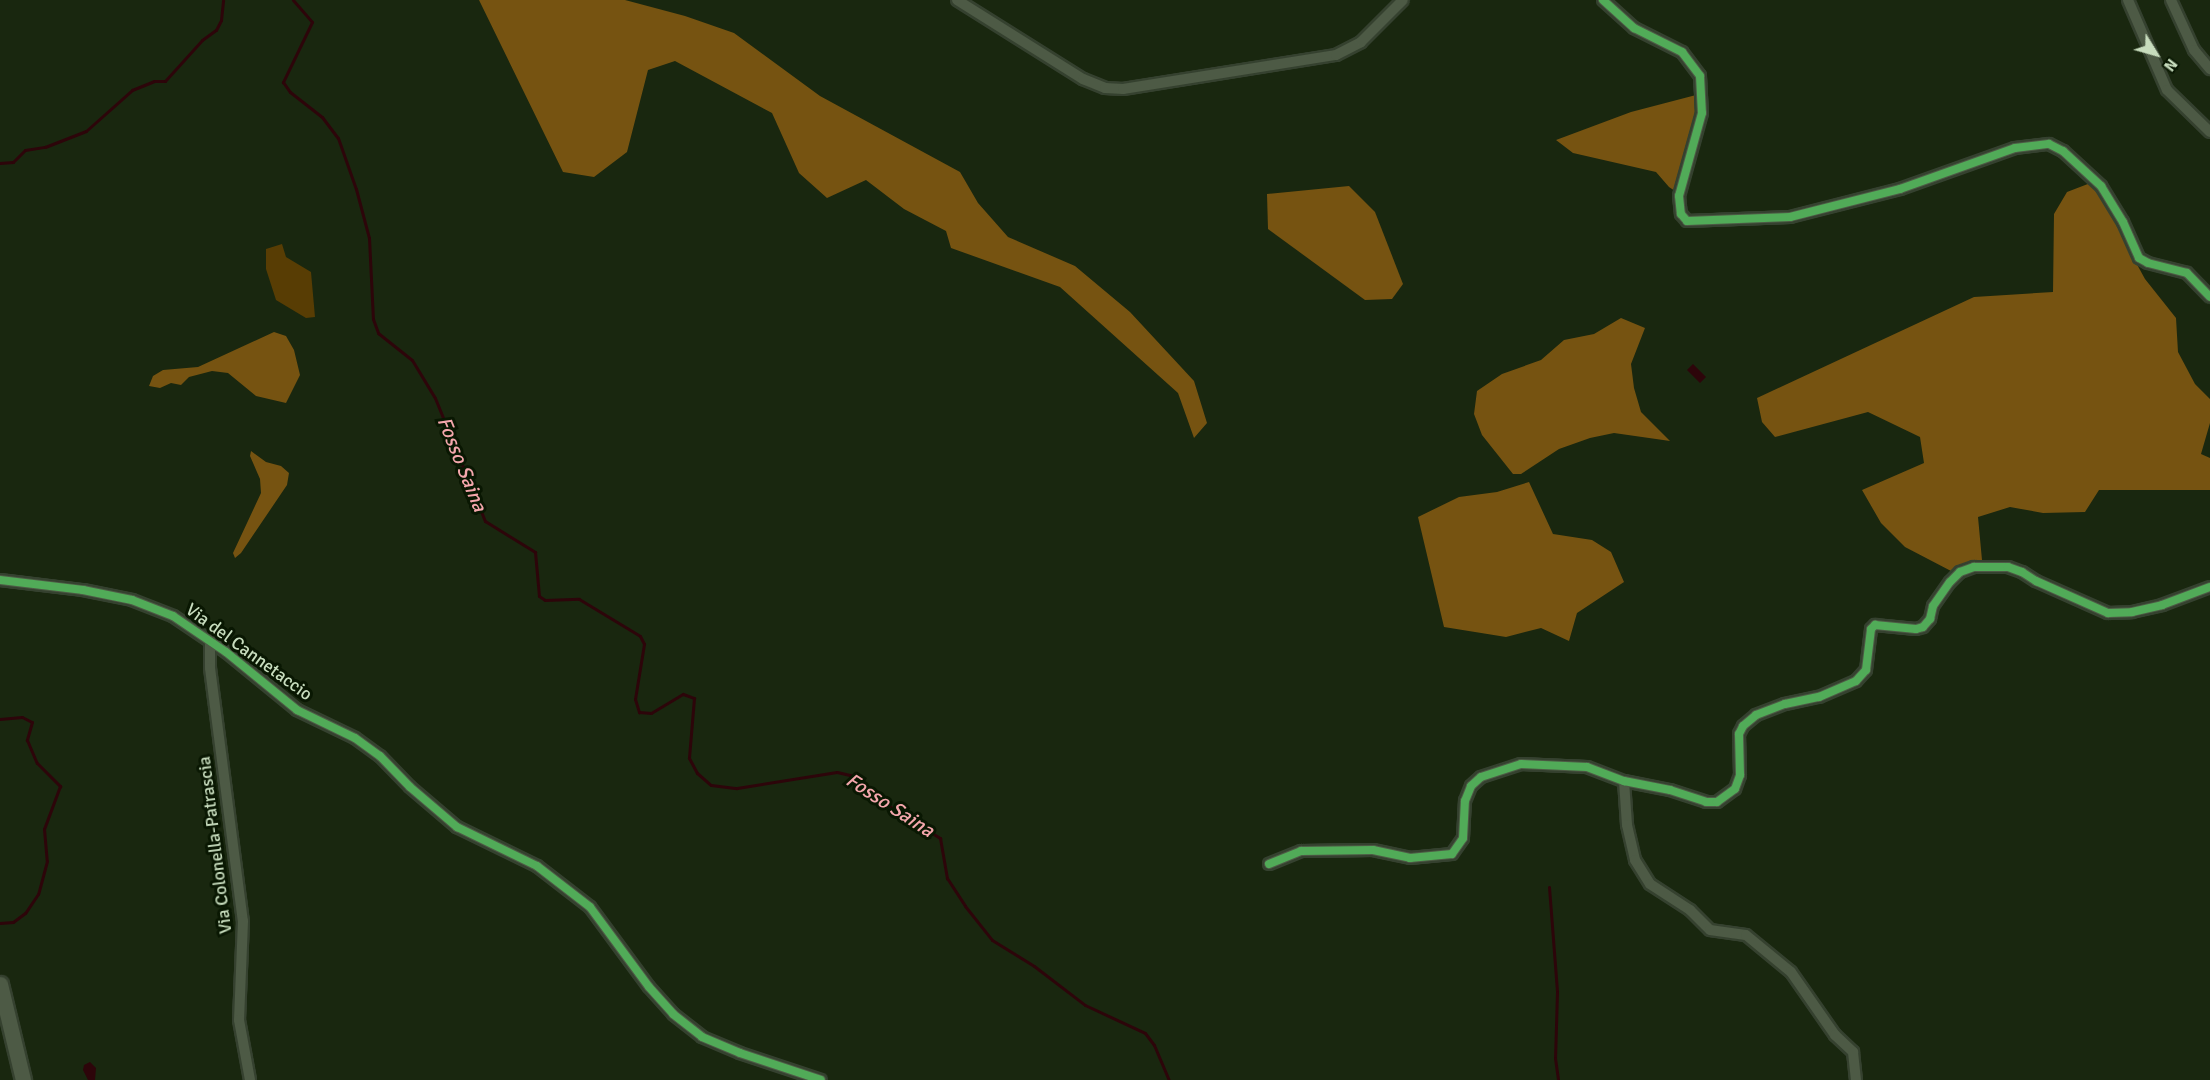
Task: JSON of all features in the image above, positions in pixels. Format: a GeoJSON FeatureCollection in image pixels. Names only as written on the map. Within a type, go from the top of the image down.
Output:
{"type":"FeatureCollection","features":[{"type":"Feature","properties":{"kind":"main road"},"geometry":{"type":"LineString","coordinates":[[0,984],[23,1080]]}},
{"type":"Feature","properties":{"kind":"street"},"geometry":{"type":"LineString","coordinates":[[957,0],[1083,79],[1099,86],[1119,89],[1330,56],[1357,45],[1403,0]]}},
{"type":"Feature","properties":{"kind":"street"},"geometry":{"type":"LineString","coordinates":[[1603,0],[1634,28],[1682,52],[1700,76],[1703,102],[1701,120],[1679,196],[1681,214],[1687,221],[1790,217],[1908,187],[2015,148],[2049,144],[2063,151],[2101,186],[2123,222],[2139,258],[2151,264],[2184,271],[2210,297]]}},
{"type":"Feature","properties":{"kind":"street"},"geometry":{"type":"LineString","coordinates":[[2128,0],[2167,90],[2210,132]]}},
{"type":"Feature","properties":{"kind":"street"},"geometry":{"type":"LineString","coordinates":[[2171,0],[2194,50],[2210,69]]}},
{"type":"Feature","properties":{"kind":"street"},"geometry":{"type":"LineString","coordinates":[[1269,864],[1301,851],[1374,850],[1410,858],[1452,854],[1462,838],[1465,801],[1472,786],[1481,777],[1521,764],[1587,767],[1624,781],[1670,790],[1706,802],[1725,798],[1735,789],[1740,775],[1739,734],[1743,726],[1756,715],[1785,704],[1819,698],[1856,681],[1866,670],[1871,629],[1875,625],[1917,629],[1923,627],[1930,619],[1933,606],[1950,582],[1960,572],[1974,567],[2008,567],[2108,613],[2132,612],[2162,605],[2210,586]]}},
{"type":"Feature","properties":{"kind":"street","name":"Via del Cannetaccio"},"geometry":{"type":"LineString","coordinates":[[0,580],[83,590],[132,600],[173,616],[210,641],[297,710],[355,738],[380,756],[410,787],[457,828],[537,866],[590,907],[649,987],[673,1014],[702,1036],[740,1053],[821,1080]]}},
{"type":"Feature","properties":{"kind":"street","name":"Via Colonella-Patrascia"},"geometry":{"type":"LineString","coordinates":[[210,641],[210,668],[243,921],[239,1020],[250,1080]]}},
{"type":"Feature","properties":{"kind":"street"},"geometry":{"type":"LineString","coordinates":[[1624,781],[1627,825],[1635,860],[1650,884],[1690,910],[1710,930],[1746,935],[1791,972],[1836,1035],[1853,1052],[1856,1080]]}},
{"type":"Feature","properties":{"kind":"shaded area"},"geometry":{"type":"Polygon","coordinates":[[[479,0],[625,0],[685,16],[734,33],[820,96],[960,172],[978,203],[1008,237],[1075,266],[1130,312],[1194,381],[1207,423],[1194,438],[1178,393],[1060,287],[951,248],[946,231],[904,209],[866,180],[827,198],[799,173],[772,113],[675,61],[648,70],[627,152],[594,177],[563,172],[479,0]]]}},
{"type":"Feature","properties":{"kind":"shaded area"},"geometry":{"type":"Polygon","coordinates":[[[1696,95],[1695,131],[1675,191],[1656,172],[1573,153],[1556,140],[1631,112],[1696,95]]]}},
{"type":"Feature","properties":{"kind":"shaded area"},"geometry":{"type":"Polygon","coordinates":[[[2093,182],[2115,215],[2128,248],[2145,279],[2176,318],[2178,352],[2195,384],[2210,399],[2210,423],[2201,454],[2210,458],[2210,490],[2099,490],[2085,512],[2043,513],[2010,507],[1978,517],[1982,560],[1951,571],[1905,547],[1881,523],[1862,490],[1924,463],[1920,437],[1868,412],[1775,437],[1762,422],[1757,398],[1974,297],[2053,292],[2054,214],[2067,192],[2093,182]]]}},
{"type":"Feature","properties":{"kind":"shaded area"},"geometry":{"type":"Polygon","coordinates":[[[1349,186],[1375,212],[1403,284],[1392,299],[1365,300],[1268,229],[1267,194],[1349,186]]]}},
{"type":"Feature","properties":{"kind":"shaded area"},"geometry":{"type":"Polygon","coordinates":[[[282,244],[286,257],[311,272],[315,317],[306,318],[276,300],[266,269],[266,249],[282,244]]]}},
{"type":"Feature","properties":{"kind":"shaded area"},"geometry":{"type":"Polygon","coordinates":[[[1621,318],[1645,328],[1631,364],[1634,388],[1641,412],[1670,441],[1614,433],[1590,438],[1559,449],[1521,474],[1513,474],[1482,435],[1474,414],[1477,391],[1502,374],[1541,360],[1564,340],[1594,334],[1621,318]]]}},
{"type":"Feature","properties":{"kind":"shaded area"},"geometry":{"type":"Polygon","coordinates":[[[274,332],[286,336],[294,350],[300,375],[286,403],[256,396],[228,373],[212,371],[189,377],[181,385],[171,383],[160,388],[149,386],[153,376],[163,370],[198,367],[274,332]]]}},
{"type":"Feature","properties":{"kind":"shaded area"},"geometry":{"type":"Polygon","coordinates":[[[1693,364],[1706,377],[1700,383],[1687,370],[1693,364]]]}},
{"type":"Feature","properties":{"kind":"shaded area"},"geometry":{"type":"Polygon","coordinates":[[[251,451],[266,462],[281,466],[289,473],[287,485],[241,553],[235,558],[233,553],[261,493],[260,479],[250,456],[251,451]]]}},
{"type":"Feature","properties":{"kind":"shaded area"},"geometry":{"type":"Polygon","coordinates":[[[1529,482],[1553,534],[1592,540],[1611,552],[1624,582],[1577,613],[1569,641],[1541,628],[1506,637],[1444,627],[1418,517],[1459,497],[1497,492],[1529,482]]]}},
{"type":"Feature","properties":{"kind":"shaded area"},"geometry":{"type":"Polygon","coordinates":[[[90,1062],[96,1068],[95,1080],[88,1080],[83,1070],[84,1065],[90,1062]]]}},
{"type":"Feature","properties":{"kind":"waterway","name":"Fosso Saina"},"geometry":{"type":"LineString","coordinates":[[0,163],[13,162],[25,150],[45,147],[86,131],[132,90],[154,81],[165,81],[202,40],[216,30],[221,20],[223,0]]}},
{"type":"Feature","properties":{"kind":"waterway","name":"Fosso Saina"},"geometry":{"type":"LineString","coordinates":[[293,0],[312,22],[283,82],[290,92],[322,117],[338,138],[356,189],[369,238],[373,319],[378,333],[412,360],[435,398],[485,521],[535,552],[539,596],[545,600],[579,599],[640,636],[644,644],[635,699],[639,712],[651,713],[683,694],[694,698],[689,758],[697,773],[711,785],[737,788],[837,772],[850,775],[892,808],[940,838],[947,878],[965,906],[992,940],[1034,966],[1085,1005],[1145,1033],[1154,1045],[1169,1080]]}},
{"type":"Feature","properties":{"kind":"waterway","name":"Fosso Saina"},"geometry":{"type":"LineString","coordinates":[[0,719],[22,717],[32,722],[27,740],[37,763],[60,786],[44,829],[47,861],[38,894],[25,913],[13,922],[0,923]]}},
{"type":"Feature","properties":{"kind":"waterway"},"geometry":{"type":"LineString","coordinates":[[1549,887],[1557,992],[1555,1058],[1558,1080]]}},
{"type":"Feature","properties":{"kind":"cycle path"},"geometry":{"type":"LineString","coordinates":[[1603,0],[1634,28],[1682,52],[1700,76],[1702,113],[1679,196],[1681,214],[1687,221],[1790,217],[1900,189],[2015,148],[2049,144],[2063,151],[2101,186],[2123,222],[2139,258],[2148,263],[2187,273],[2210,297]]}},
{"type":"Feature","properties":{"kind":"cycle path"},"geometry":{"type":"LineString","coordinates":[[1269,864],[1301,851],[1373,850],[1410,858],[1452,854],[1463,838],[1465,801],[1471,786],[1481,777],[1521,764],[1587,767],[1624,781],[1670,790],[1706,802],[1717,802],[1735,789],[1740,775],[1739,734],[1743,726],[1756,715],[1785,704],[1819,697],[1856,681],[1866,670],[1871,629],[1875,625],[1916,629],[1923,627],[1930,619],[1933,606],[1950,582],[1960,572],[1974,567],[2008,567],[2108,613],[2132,612],[2162,605],[2210,587]]}},
{"type":"Feature","properties":{"kind":"cycle path"},"geometry":{"type":"LineString","coordinates":[[0,580],[83,590],[132,600],[173,616],[226,652],[297,710],[355,738],[380,756],[410,787],[457,827],[537,866],[590,907],[649,987],[673,1014],[702,1037],[740,1053],[821,1080]]}}]}
